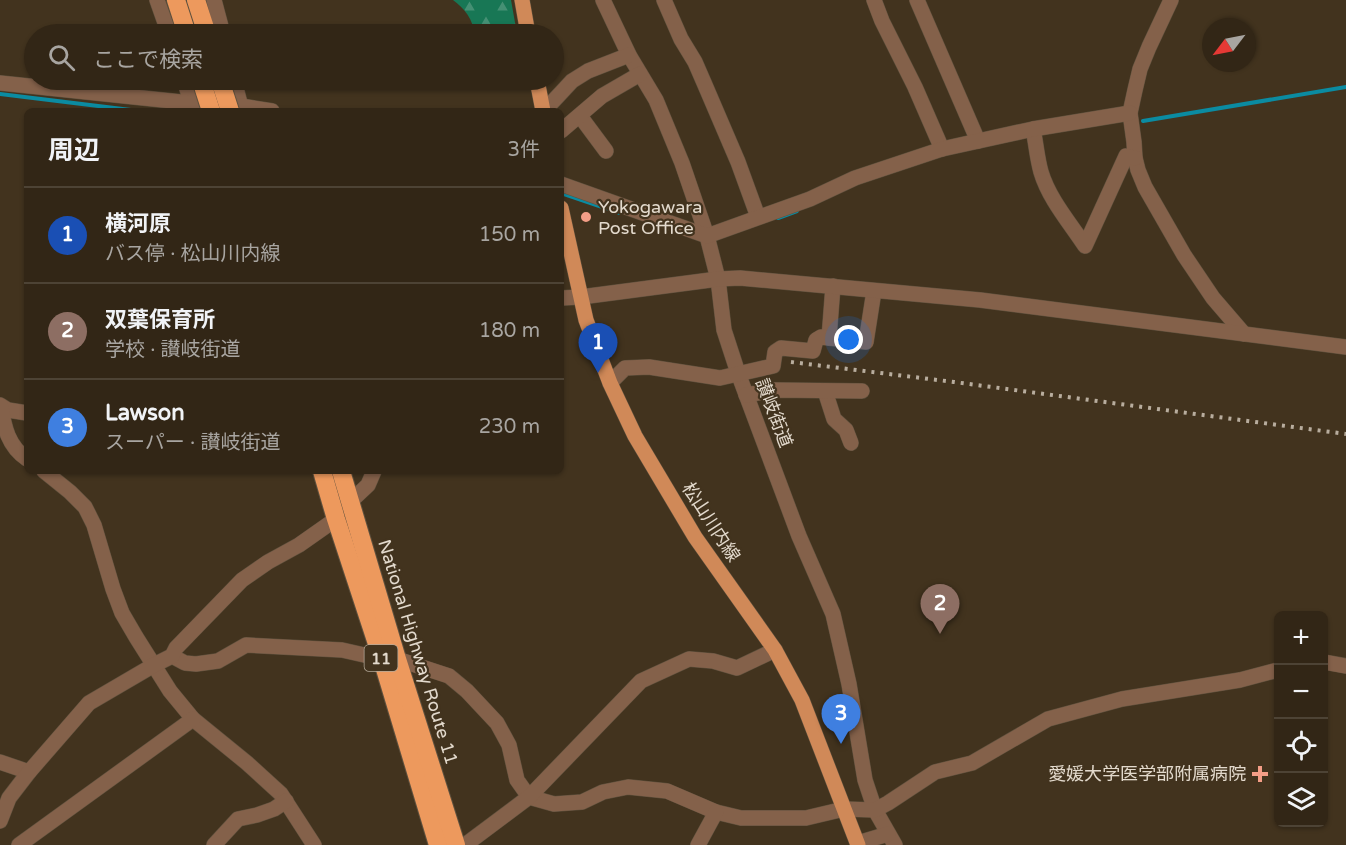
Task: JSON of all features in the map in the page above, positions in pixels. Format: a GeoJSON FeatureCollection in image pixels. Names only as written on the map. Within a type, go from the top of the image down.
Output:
{"type":"FeatureCollection","features":[{"type":"Feature","properties":{"kind":"highway"},"geometry":{"type":"LineString","coordinates":[[176,0],[184,24]]}},
{"type":"Feature","properties":{"kind":"highway"},"geometry":{"type":"LineString","coordinates":[[196,0],[204,24]]}},
{"type":"Feature","properties":{"kind":"highway"},"geometry":{"type":"LineString","coordinates":[[204,90],[210,108]]}},
{"type":"Feature","properties":{"kind":"highway"},"geometry":{"type":"LineString","coordinates":[[226,90],[236,108]]}},
{"type":"Feature","properties":{"kind":"highway","name":"National Highway Route 11"},"geometry":{"type":"LineString","coordinates":[[323,474],[336,519],[389,659],[466,844]]}},
{"type":"Feature","properties":{"kind":"highway","name":"National Highway Route 11"},"geometry":{"type":"LineString","coordinates":[[342,474],[438,845]]}},
{"type":"Feature","properties":{"kind":"main road"},"geometry":{"type":"LineString","coordinates":[[522,0],[526,24]]}},
{"type":"Feature","properties":{"kind":"main road"},"geometry":{"type":"LineString","coordinates":[[539,90],[542,108]]}},
{"type":"Feature","properties":{"kind":"main road","name":"松山川内線"},"geometry":{"type":"LineString","coordinates":[[564,221],[586,320],[610,382],[635,436],[696,537],[775,650],[801,700],[858,844]]}},
{"type":"Feature","properties":{"kind":"street"},"geometry":{"type":"LineString","coordinates":[[158,0],[166,24]]}},
{"type":"Feature","properties":{"kind":"street"},"geometry":{"type":"LineString","coordinates":[[214,0],[220,24]]}},
{"type":"Feature","properties":{"kind":"street","name":"讃岐街道"},"geometry":{"type":"LineString","coordinates":[[603,0],[629,54],[656,100],[682,164],[718,279],[724,330],[738,373],[799,536],[833,614],[849,684],[865,780],[875,810],[892,839]]}},
{"type":"Feature","properties":{"kind":"street"},"geometry":{"type":"LineString","coordinates":[[664,0],[705,85],[738,162],[758,217]]}},
{"type":"Feature","properties":{"kind":"street"},"geometry":{"type":"LineString","coordinates":[[874,0],[942,149]]}},
{"type":"Feature","properties":{"kind":"street"},"geometry":{"type":"LineString","coordinates":[[917,0],[978,141]]}},
{"type":"Feature","properties":{"kind":"street"},"geometry":{"type":"LineString","coordinates":[[1171,0],[1140,69],[1130,113],[1135,158],[1145,187],[1189,263],[1213,298],[1244,334]]}},
{"type":"Feature","properties":{"kind":"street"},"geometry":{"type":"LineString","coordinates":[[564,89],[588,71],[629,54]]}},
{"type":"Feature","properties":{"kind":"street"},"geometry":{"type":"LineString","coordinates":[[564,129],[602,96],[640,74]]}},
{"type":"Feature","properties":{"kind":"street"},"geometry":{"type":"LineString","coordinates":[[0,83],[24,86]]}},
{"type":"Feature","properties":{"kind":"street"},"geometry":{"type":"LineString","coordinates":[[51,90],[160,105],[215,108]]}},
{"type":"Feature","properties":{"kind":"street"},"geometry":{"type":"LineString","coordinates":[[187,90],[193,107]]}},
{"type":"Feature","properties":{"kind":"street"},"geometry":{"type":"LineString","coordinates":[[235,90],[237,108]]}},
{"type":"Feature","properties":{"kind":"street"},"geometry":{"type":"LineString","coordinates":[[546,108],[563,90]]}},
{"type":"Feature","properties":{"kind":"street"},"geometry":{"type":"LineString","coordinates":[[564,185],[707,239],[758,217],[810,199],[855,177],[942,149],[1130,113]]}},
{"type":"Feature","properties":{"kind":"street"},"geometry":{"type":"LineString","coordinates":[[580,116],[606,151]]}},
{"type":"Feature","properties":{"kind":"street"},"geometry":{"type":"LineString","coordinates":[[1034,133],[1045,183],[1085,246],[1126,156],[1135,158]]}},
{"type":"Feature","properties":{"kind":"street"},"geometry":{"type":"LineString","coordinates":[[564,297],[581,297],[740,278],[980,300],[1346,347]]}},
{"type":"Feature","properties":{"kind":"street"},"geometry":{"type":"LineString","coordinates":[[829,338],[832,286]]}},
{"type":"Feature","properties":{"kind":"street"},"geometry":{"type":"LineString","coordinates":[[774,390],[775,352],[782,348],[813,351],[816,340],[821,337],[866,342],[874,291]]}},
{"type":"Feature","properties":{"kind":"street"},"geometry":{"type":"LineString","coordinates":[[610,382],[625,368],[649,367],[720,378],[773,366]]}},
{"type":"Feature","properties":{"kind":"street"},"geometry":{"type":"LineString","coordinates":[[746,395],[774,390],[862,391]]}},
{"type":"Feature","properties":{"kind":"street"},"geometry":{"type":"LineString","coordinates":[[825,391],[834,419],[846,430],[851,443]]}},
{"type":"Feature","properties":{"kind":"street"},"geometry":{"type":"LineString","coordinates":[[24,413],[1,413],[6,435],[17,452],[24,457]]}},
{"type":"Feature","properties":{"kind":"street"},"geometry":{"type":"LineString","coordinates":[[48,474],[84,507],[93,525],[122,613],[170,691],[194,719],[281,794],[314,845]]}},
{"type":"Feature","properties":{"kind":"street"},"geometry":{"type":"LineString","coordinates":[[350,502],[368,485],[373,474]]}},
{"type":"Feature","properties":{"kind":"street"},"geometry":{"type":"LineString","coordinates":[[0,821],[9,798],[89,704],[172,656],[176,648],[242,580],[336,519]]}},
{"type":"Feature","properties":{"kind":"street"},"geometry":{"type":"LineString","coordinates":[[172,656],[185,663],[196,664],[218,661],[246,645],[342,650],[389,659],[449,676],[497,723],[509,745],[517,780],[529,797],[554,804],[582,802],[603,792],[628,787],[667,791],[716,812],[741,818],[806,818],[844,809],[875,810],[935,772],[972,763],[1048,719],[1122,699],[1240,680],[1274,670]]}},
{"type":"Feature","properties":{"kind":"street"},"geometry":{"type":"LineString","coordinates":[[466,844],[529,797],[641,681],[689,659],[737,668],[775,650]]}},
{"type":"Feature","properties":{"kind":"street"},"geometry":{"type":"LineString","coordinates":[[1328,663],[1346,666]]}},
{"type":"Feature","properties":{"kind":"street"},"geometry":{"type":"LineString","coordinates":[[19,845],[194,719]]}},
{"type":"Feature","properties":{"kind":"street"},"geometry":{"type":"LineString","coordinates":[[0,762],[29,772]]}},
{"type":"Feature","properties":{"kind":"street"},"geometry":{"type":"LineString","coordinates":[[214,845],[237,819],[274,809],[286,801]]}},
{"type":"Feature","properties":{"kind":"street"},"geometry":{"type":"LineString","coordinates":[[698,845],[716,812]]}},
{"type":"Feature","properties":{"kind":"street"},"geometry":{"type":"LineString","coordinates":[[858,844],[892,839]]}},
{"type":"Feature","properties":{"kind":"green space"},"geometry":{"type":"Polygon","coordinates":[[[453,0],[511,0],[515,24],[472,24],[461,7],[453,0]]]}},
{"type":"Feature","properties":{"kind":"waterway"},"geometry":{"type":"LineString","coordinates":[[1143,121],[1346,87]]}},
{"type":"Feature","properties":{"kind":"waterway"},"geometry":{"type":"LineString","coordinates":[[0,94],[114,108]]}},
{"type":"Feature","properties":{"kind":"waterway"},"geometry":{"type":"LineString","coordinates":[[564,194],[620,213]]}},
{"type":"Feature","properties":{"kind":"waterway"},"geometry":{"type":"LineString","coordinates":[[778,218],[797,211]]}},
{"type":"Feature","properties":{"kind":"railway"},"geometry":{"type":"LineString","coordinates":[[791,362],[1346,434]]}},
{"type":"Feature","properties":{"kind":"place","name":"Yokogawara Post Office"},"geometry":{"type":"Point","coordinates":[586,217]}},
{"type":"Feature","properties":{"kind":"place","name":"横河原"},"geometry":{"type":"Point","coordinates":[598,373]}},
{"type":"Feature","properties":{"kind":"place","name":"双葉保育所"},"geometry":{"type":"Point","coordinates":[940,634]}},
{"type":"Feature","properties":{"kind":"place","name":"Lawson"},"geometry":{"type":"Point","coordinates":[841,744]}},
{"type":"Feature","properties":{"kind":"place","name":"愛媛大学医学部附属病院"},"geometry":{"type":"Point","coordinates":[1260,774]}}]}
